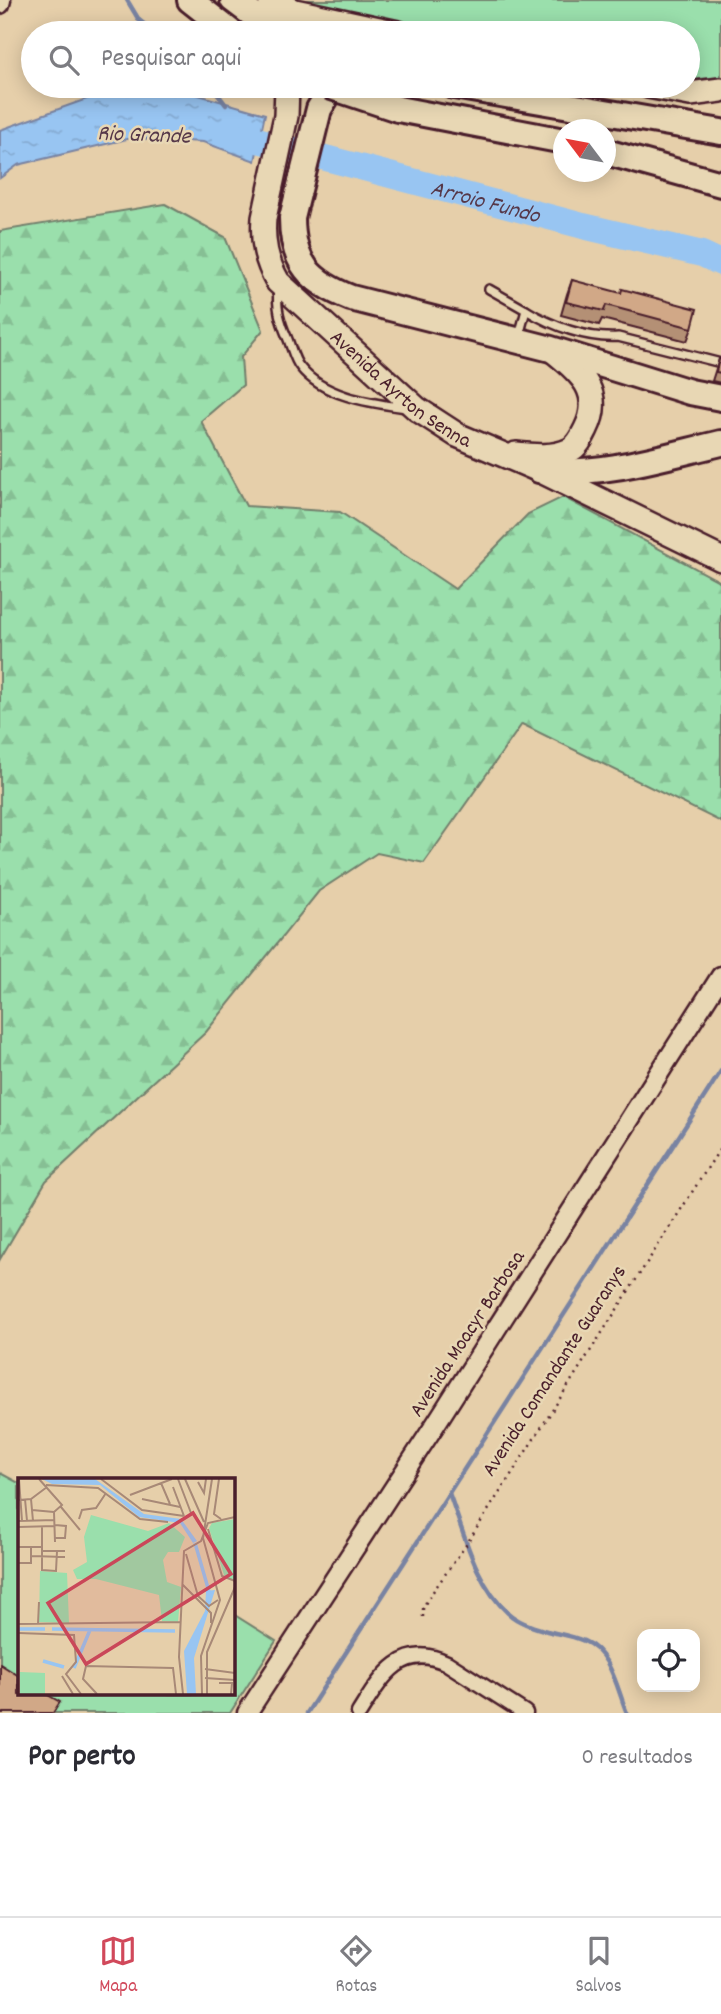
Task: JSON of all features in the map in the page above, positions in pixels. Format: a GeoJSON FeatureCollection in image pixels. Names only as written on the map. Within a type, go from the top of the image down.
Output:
{"type":"FeatureCollection","features":[{"type":"Feature","properties":{"kind":"highway"},"geometry":{"type":"LineString","coordinates":[[190,0],[217,21]]}},
{"type":"Feature","properties":{"kind":"highway"},"geometry":{"type":"LineString","coordinates":[[207,0],[232,21]]}},
{"type":"Feature","properties":{"kind":"highway"},"geometry":{"type":"LineString","coordinates":[[233,0],[265,21]]}},
{"type":"Feature","properties":{"kind":"highway"},"geometry":{"type":"LineString","coordinates":[[270,0],[295,10],[344,21]]}},
{"type":"Feature","properties":{"kind":"highway"},"geometry":{"type":"LineString","coordinates":[[700,93],[721,90]]}},
{"type":"Feature","properties":{"kind":"highway","name":"Avenida Ayrton Senna"},"geometry":{"type":"LineString","coordinates":[[286,98],[286,116],[264,218],[265,252],[278,282],[417,409],[457,435],[539,470],[721,559]]}},
{"type":"Feature","properties":{"kind":"highway"},"geometry":{"type":"LineString","coordinates":[[325,98],[319,109],[292,218],[292,236],[298,260],[324,286],[351,298],[551,349],[690,392],[721,398]]}},
{"type":"Feature","properties":{"kind":"highway"},"geometry":{"type":"LineString","coordinates":[[362,98],[398,109],[553,138]]}},
{"type":"Feature","properties":{"kind":"highway"},"geometry":{"type":"LineString","coordinates":[[521,98],[721,132]]}},
{"type":"Feature","properties":{"kind":"highway"},"geometry":{"type":"LineString","coordinates":[[616,151],[721,167]]}},
{"type":"Feature","properties":{"kind":"highway"},"geometry":{"type":"LineString","coordinates":[[616,153],[721,184]]}},
{"type":"Feature","properties":{"kind":"highway"},"geometry":{"type":"LineString","coordinates":[[499,453],[544,456],[562,454],[574,449],[585,431],[593,407],[592,394],[576,368],[551,349]]}},
{"type":"Feature","properties":{"kind":"highway"},"geometry":{"type":"LineString","coordinates":[[539,470],[593,471],[622,467],[721,443]]}},
{"type":"Feature","properties":{"kind":"street","name":"Avenida Moacyr Barbosa"},"geometry":{"type":"LineString","coordinates":[[247,1713],[435,1425],[721,976]]}},
{"type":"Feature","properties":{"kind":"street"},"geometry":{"type":"LineString","coordinates":[[359,1713],[390,1668],[419,1657],[439,1659],[525,1713]]}},
{"type":"Feature","properties":{"kind":"lane"},"geometry":{"type":"LineString","coordinates":[[278,282],[276,304],[299,367],[314,380],[347,395],[371,403],[417,409]]}},
{"type":"Feature","properties":{"kind":"lane"},"geometry":{"type":"LineString","coordinates":[[489,289],[542,320],[564,328],[606,338],[618,337],[721,363]]}},
{"type":"Feature","properties":{"kind":"lane"},"geometry":{"type":"LineString","coordinates":[[519,341],[526,310]]}},
{"type":"Feature","properties":{"kind":"path","name":"Avenida Comandante Guaranys"},"geometry":{"type":"LineString","coordinates":[[423,1617],[427,1600],[466,1545],[721,1147]]}},
{"type":"Feature","properties":{"kind":"green space"},"geometry":{"type":"Polygon","coordinates":[[[299,0],[721,0],[721,77],[700,79],[700,21],[398,21],[299,0]]]}},
{"type":"Feature","properties":{"kind":"green space"},"geometry":{"type":"Polygon","coordinates":[[[165,204],[225,237],[263,330],[241,357],[243,385],[201,421],[246,506],[340,512],[455,589],[528,514],[563,497],[721,582],[721,822],[522,724],[424,863],[377,853],[319,891],[206,1032],[46,1181],[0,1259],[0,231],[165,204]]]}},
{"type":"Feature","properties":{"kind":"green space"},"geometry":{"type":"Polygon","coordinates":[[[0,1473],[18,1482],[18,1696],[234,1696],[234,1615],[276,1641],[230,1713],[0,1713],[0,1473]]]}},
{"type":"Feature","properties":{"kind":"water","name":"Rio Grande"},"geometry":{"type":"Polygon","coordinates":[[[89,98],[209,98],[265,114],[255,161],[203,142],[131,138],[18,165],[0,178],[0,130],[89,98]]]}},
{"type":"Feature","properties":{"kind":"building"},"geometry":{"type":"Polygon","coordinates":[[[572,280],[621,293],[622,289],[697,309],[692,328],[606,305],[604,311],[566,302],[572,280]]]}},
{"type":"Feature","properties":{"kind":"building"},"geometry":{"type":"Polygon","coordinates":[[[721,359],[721,373],[716,372],[721,359]]]}},
{"type":"Feature","properties":{"kind":"building"},"geometry":{"type":"Polygon","coordinates":[[[0,1664],[18,1675],[18,1696],[50,1696],[60,1702],[53,1713],[0,1713],[0,1664]]]}},
{"type":"Feature","properties":{"kind":"waterway"},"geometry":{"type":"LineString","coordinates":[[127,0],[140,21]]}},
{"type":"Feature","properties":{"kind":"waterway"},"geometry":{"type":"LineString","coordinates":[[221,98],[226,105]]}},
{"type":"Feature","properties":{"kind":"waterway","name":"Arroio Fundo"},"geometry":{"type":"LineString","coordinates":[[224,135],[250,138],[583,226],[702,254],[721,263]]}},
{"type":"Feature","properties":{"kind":"waterway"},"geometry":{"type":"LineString","coordinates":[[307,1713],[721,1071]]}},
{"type":"Feature","properties":{"kind":"waterway"},"geometry":{"type":"LineString","coordinates":[[449,1493],[472,1557],[497,1601],[508,1613],[522,1622],[580,1639],[593,1646],[607,1662],[627,1713]]}}]}
